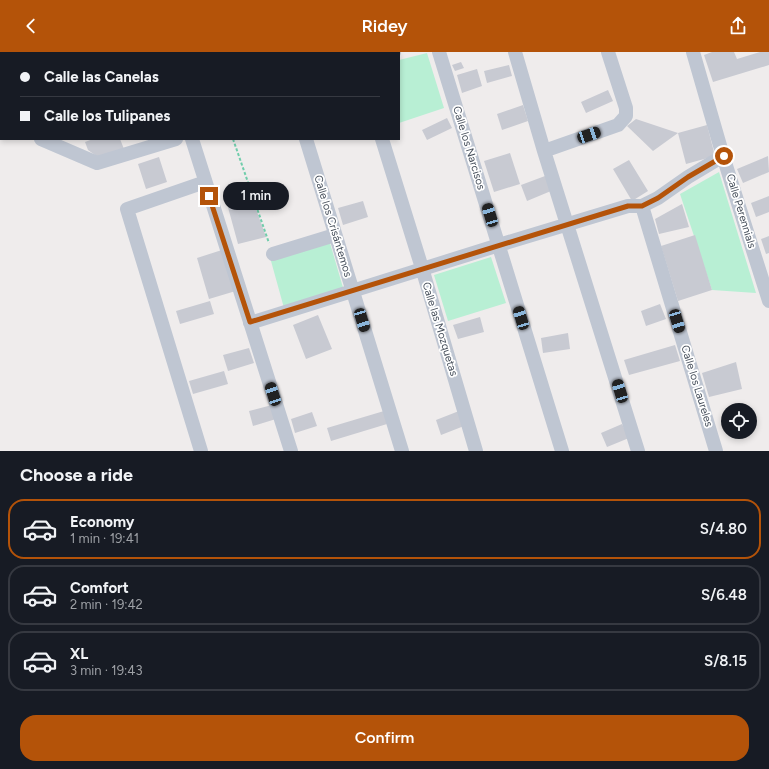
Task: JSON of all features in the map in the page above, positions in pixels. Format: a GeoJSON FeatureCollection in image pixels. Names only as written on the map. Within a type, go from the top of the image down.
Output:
{"type":"FeatureCollection","features":[{"type":"Feature","properties":{"kind":"street","name":"Calle los Narcisos"},"geometry":{"type":"LineString","coordinates":[[439,52],[562,451]]}},
{"type":"Feature","properties":{"kind":"street"},"geometry":{"type":"LineString","coordinates":[[515,52],[544,151],[638,451]]}},
{"type":"Feature","properties":{"kind":"street"},"geometry":{"type":"LineString","coordinates":[[544,151],[618,125],[626,116],[626,108],[608,52]]}},
{"type":"Feature","properties":{"kind":"street","name":"Calle Perennials"},"geometry":{"type":"LineString","coordinates":[[693,52],[769,301]]}},
{"type":"Feature","properties":{"kind":"street"},"geometry":{"type":"LineString","coordinates":[[42,140],[97,163],[133,145],[169,140]]}},
{"type":"Feature","properties":{"kind":"street"},"geometry":{"type":"LineString","coordinates":[[192,140],[291,451]]}},
{"type":"Feature","properties":{"kind":"street","name":"Calle los Crisántemos"},"geometry":{"type":"LineString","coordinates":[[306,140],[402,451]]}},
{"type":"Feature","properties":{"kind":"street","name":"Calle las Mozquetas"},"geometry":{"type":"LineString","coordinates":[[382,140],[476,451]]}},
{"type":"Feature","properties":{"kind":"street"},"geometry":{"type":"LineString","coordinates":[[250,322],[628,206],[642,206],[658,198],[688,177],[724,156]]}},
{"type":"Feature","properties":{"kind":"street"},"geometry":{"type":"LineString","coordinates":[[201,451],[127,209],[205,182]]}},
{"type":"Feature","properties":{"kind":"street","name":"Calle los Laureles"},"geometry":{"type":"LineString","coordinates":[[642,206],[716,451]]}},
{"type":"Feature","properties":{"kind":"street"},"geometry":{"type":"LineString","coordinates":[[273,254],[335,235]]}},
{"type":"Feature","properties":{"kind":"path"},"geometry":{"type":"LineString","coordinates":[[233,140],[273,254]]}},
{"type":"Feature","properties":{"kind":"green space"},"geometry":{"type":"Polygon","coordinates":[[[427,53],[444,108],[400,123],[400,60],[427,53]]]}},
{"type":"Feature","properties":{"kind":"green space"},"geometry":{"type":"Polygon","coordinates":[[[719,172],[756,293],[712,290],[680,194],[719,172]]]}},
{"type":"Feature","properties":{"kind":"green space"},"geometry":{"type":"Polygon","coordinates":[[[330,243],[344,291],[284,308],[271,261],[330,243]]]}},
{"type":"Feature","properties":{"kind":"green space"},"geometry":{"type":"Polygon","coordinates":[[[491,257],[506,303],[448,321],[434,275],[491,257]]]}},
{"type":"Feature","properties":{"kind":"building"},"geometry":{"type":"Polygon","coordinates":[[[712,52],[734,52],[737,59],[760,52],[769,52],[769,65],[713,82],[704,55],[712,52]]]}},
{"type":"Feature","properties":{"kind":"building"},"geometry":{"type":"Polygon","coordinates":[[[461,62],[464,68],[455,71],[452,65],[461,62]]]}},
{"type":"Feature","properties":{"kind":"building"},"geometry":{"type":"Polygon","coordinates":[[[509,65],[512,76],[487,83],[484,71],[509,65]]]}},
{"type":"Feature","properties":{"kind":"building"},"geometry":{"type":"Polygon","coordinates":[[[477,69],[482,86],[462,93],[457,75],[477,69]]]}},
{"type":"Feature","properties":{"kind":"building"},"geometry":{"type":"Polygon","coordinates":[[[608,90],[613,101],[586,113],[581,102],[608,90]]]}},
{"type":"Feature","properties":{"kind":"building"},"geometry":{"type":"Polygon","coordinates":[[[523,105],[528,121],[502,130],[497,114],[523,105]]]}},
{"type":"Feature","properties":{"kind":"building"},"geometry":{"type":"Polygon","coordinates":[[[447,118],[452,128],[427,140],[422,130],[447,118]]]}},
{"type":"Feature","properties":{"kind":"building"},"geometry":{"type":"Polygon","coordinates":[[[636,119],[678,133],[653,151],[627,126],[636,119]]]}},
{"type":"Feature","properties":{"kind":"building"},"geometry":{"type":"Polygon","coordinates":[[[707,125],[715,156],[686,164],[678,133],[707,125]]]}},
{"type":"Feature","properties":{"kind":"building"},"geometry":{"type":"Polygon","coordinates":[[[90,140],[120,140],[124,149],[99,158],[88,150],[85,142],[90,140]]]}},
{"type":"Feature","properties":{"kind":"building"},"geometry":{"type":"Polygon","coordinates":[[[510,153],[520,184],[494,192],[484,161],[510,153]]]}},
{"type":"Feature","properties":{"kind":"building"},"geometry":{"type":"Polygon","coordinates":[[[768,156],[769,172],[743,183],[737,169],[768,156]]]}},
{"type":"Feature","properties":{"kind":"building"},"geometry":{"type":"Polygon","coordinates":[[[159,157],[167,182],[146,189],[138,164],[159,157]]]}},
{"type":"Feature","properties":{"kind":"building"},"geometry":{"type":"Polygon","coordinates":[[[629,160],[648,191],[632,201],[613,169],[629,160]]]}},
{"type":"Feature","properties":{"kind":"building"},"geometry":{"type":"Polygon","coordinates":[[[545,176],[551,191],[527,201],[521,185],[545,176]]]}},
{"type":"Feature","properties":{"kind":"building"},"geometry":{"type":"Polygon","coordinates":[[[250,192],[266,237],[238,244],[226,200],[250,192]]]}},
{"type":"Feature","properties":{"kind":"building"},"geometry":{"type":"Polygon","coordinates":[[[769,196],[769,212],[756,217],[751,203],[769,196]]]}},
{"type":"Feature","properties":{"kind":"building"},"geometry":{"type":"Polygon","coordinates":[[[363,201],[368,217],[343,225],[338,208],[363,201]]]}},
{"type":"Feature","properties":{"kind":"building"},"geometry":{"type":"Polygon","coordinates":[[[682,204],[689,227],[659,234],[655,219],[682,204]]]}},
{"type":"Feature","properties":{"kind":"building"},"geometry":{"type":"Polygon","coordinates":[[[695,235],[712,290],[678,301],[661,246],[695,235]]]}},
{"type":"Feature","properties":{"kind":"building"},"geometry":{"type":"Polygon","coordinates":[[[769,236],[769,253],[766,254],[761,239],[769,236]]]}},
{"type":"Feature","properties":{"kind":"building"},"geometry":{"type":"Polygon","coordinates":[[[225,249],[239,290],[209,299],[197,258],[225,249]]]}},
{"type":"Feature","properties":{"kind":"building"},"geometry":{"type":"Polygon","coordinates":[[[210,301],[214,314],[180,324],[176,311],[210,301]]]}},
{"type":"Feature","properties":{"kind":"building"},"geometry":{"type":"Polygon","coordinates":[[[660,304],[666,319],[646,326],[641,311],[660,304]]]}},
{"type":"Feature","properties":{"kind":"building"},"geometry":{"type":"Polygon","coordinates":[[[318,315],[332,349],[306,359],[293,325],[318,315]]]}},
{"type":"Feature","properties":{"kind":"building"},"geometry":{"type":"Polygon","coordinates":[[[480,317],[484,332],[458,339],[453,325],[480,317]]]}},
{"type":"Feature","properties":{"kind":"building"},"geometry":{"type":"Polygon","coordinates":[[[568,333],[570,349],[543,353],[541,338],[568,333]]]}},
{"type":"Feature","properties":{"kind":"building"},"geometry":{"type":"Polygon","coordinates":[[[675,345],[680,361],[629,375],[624,360],[675,345]]]}},
{"type":"Feature","properties":{"kind":"building"},"geometry":{"type":"Polygon","coordinates":[[[249,348],[254,363],[228,371],[223,355],[249,348]]]}},
{"type":"Feature","properties":{"kind":"building"},"geometry":{"type":"Polygon","coordinates":[[[736,362],[742,389],[709,397],[702,373],[736,362]]]}},
{"type":"Feature","properties":{"kind":"building"},"geometry":{"type":"Polygon","coordinates":[[[224,371],[228,384],[193,394],[189,381],[224,371]]]}},
{"type":"Feature","properties":{"kind":"building"},"geometry":{"type":"Polygon","coordinates":[[[272,405],[276,419],[253,426],[249,411],[272,405]]]}},
{"type":"Feature","properties":{"kind":"building"},"geometry":{"type":"Polygon","coordinates":[[[384,411],[387,424],[331,441],[327,428],[384,411]]]}},
{"type":"Feature","properties":{"kind":"building"},"geometry":{"type":"Polygon","coordinates":[[[459,411],[464,426],[441,435],[436,420],[459,411]]]}},
{"type":"Feature","properties":{"kind":"building"},"geometry":{"type":"Polygon","coordinates":[[[312,412],[317,426],[295,433],[291,419],[312,412]]]}},
{"type":"Feature","properties":{"kind":"building"},"geometry":{"type":"Polygon","coordinates":[[[622,424],[629,438],[607,447],[601,433],[622,424]]]}},
{"type":"Feature","properties":{"kind":"route"},"geometry":{"type":"LineString","coordinates":[[209,196],[250,322],[628,206],[642,206],[658,198],[688,177],[724,156]]}}]}
